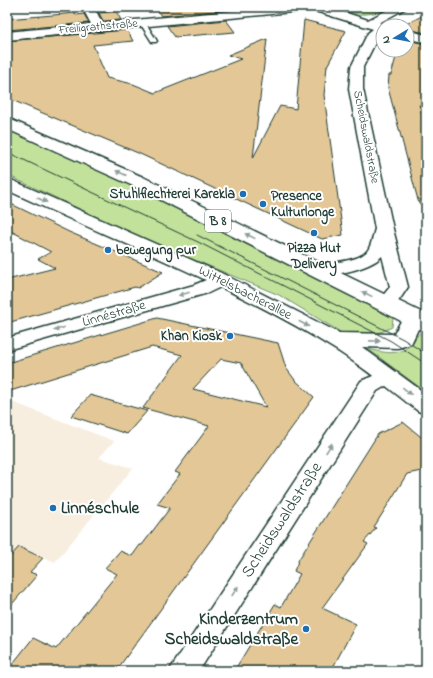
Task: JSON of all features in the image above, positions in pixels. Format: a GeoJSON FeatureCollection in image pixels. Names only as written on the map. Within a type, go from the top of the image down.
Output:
{"type":"FeatureCollection","features":[{"type":"Feature","properties":{"kind":"main road","name":"B 8"},"geometry":{"type":"LineString","coordinates":[[7,123],[137,181],[420,321]]}},
{"type":"Feature","properties":{"kind":"main road","name":"Wittelsbacherallee"},"geometry":{"type":"LineString","coordinates":[[7,183],[220,280],[336,340],[426,406]]}},
{"type":"Feature","properties":{"kind":"main road"},"geometry":{"type":"LineString","coordinates":[[336,340],[398,341],[403,339],[420,321]]}},
{"type":"Feature","properties":{"kind":"street"},"geometry":{"type":"LineString","coordinates":[[88,7],[98,27]]}},
{"type":"Feature","properties":{"kind":"street","name":"Freiligrathstraße"},"geometry":{"type":"LineString","coordinates":[[7,36],[309,7]]}},
{"type":"Feature","properties":{"kind":"street"},"geometry":{"type":"LineString","coordinates":[[316,7],[375,26]]}},
{"type":"Feature","properties":{"kind":"street"},"geometry":{"type":"LineString","coordinates":[[388,18],[402,7]]}},
{"type":"Feature","properties":{"kind":"street","name":"Scheidswaldstraße"},"geometry":{"type":"LineString","coordinates":[[375,31],[357,67],[356,89],[384,229],[399,287],[386,304]]}},
{"type":"Feature","properties":{"kind":"street"},"geometry":{"type":"LineString","coordinates":[[415,36],[426,39]]}},
{"type":"Feature","properties":{"kind":"street"},"geometry":{"type":"LineString","coordinates":[[319,270],[366,260],[375,253],[384,229]]}},
{"type":"Feature","properties":{"kind":"street","name":"Linnéstraße"},"geometry":{"type":"LineString","coordinates":[[7,344],[201,289],[220,280]]}},
{"type":"Feature","properties":{"kind":"street","name":"Scheidswaldstraße"},"geometry":{"type":"LineString","coordinates":[[183,671],[369,386],[387,376]]}},
{"type":"Feature","properties":{"kind":"lane"},"geometry":{"type":"LineString","coordinates":[[143,23],[154,41]]}},
{"type":"Feature","properties":{"kind":"shaded area","name":"Linnéschule"},"geometry":{"type":"Polygon","coordinates":[[[7,400],[114,441],[99,458],[133,468],[55,562],[19,547],[7,560],[7,400]]]}},
{"type":"Feature","properties":{"kind":"green space"},"geometry":{"type":"Polygon","coordinates":[[[340,7],[390,7],[378,12],[359,14],[352,13],[340,7]]]}},
{"type":"Feature","properties":{"kind":"green space"},"geometry":{"type":"Polygon","coordinates":[[[7,128],[222,226],[389,313],[393,318],[392,327],[381,332],[368,334],[342,333],[279,295],[146,240],[7,175],[7,128]]]}},
{"type":"Feature","properties":{"kind":"green space"},"geometry":{"type":"Polygon","coordinates":[[[423,330],[426,332],[426,392],[368,349],[390,353],[401,351],[406,349],[423,330]]]}},
{"type":"Feature","properties":{"kind":"building"},"geometry":{"type":"Polygon","coordinates":[[[155,7],[215,7],[218,11],[161,16],[155,7]]]}},
{"type":"Feature","properties":{"kind":"building"},"geometry":{"type":"Polygon","coordinates":[[[116,11],[121,20],[103,21],[99,13],[116,11]]]}},
{"type":"Feature","properties":{"kind":"building"},"geometry":{"type":"Polygon","coordinates":[[[76,13],[76,15],[84,14],[89,23],[7,30],[7,19],[76,13]]]}},
{"type":"Feature","properties":{"kind":"building"},"geometry":{"type":"Polygon","coordinates":[[[426,14],[426,33],[415,31],[415,20],[426,14]]]}},
{"type":"Feature","properties":{"kind":"building"},"geometry":{"type":"Polygon","coordinates":[[[226,20],[235,32],[175,37],[167,26],[226,20]]]}},
{"type":"Feature","properties":{"kind":"building"},"geometry":{"type":"Polygon","coordinates":[[[304,20],[346,31],[327,66],[324,95],[343,235],[322,239],[138,153],[7,98],[7,41],[127,30],[133,41],[93,45],[107,78],[133,84],[155,93],[241,59],[228,55],[267,39],[253,158],[280,106],[296,109],[304,20]]]}},
{"type":"Feature","properties":{"kind":"building"},"geometry":{"type":"Polygon","coordinates":[[[415,42],[426,44],[426,106],[419,105],[426,125],[426,203],[419,204],[388,88],[389,75],[391,75],[396,58],[415,58],[415,42]]]}},
{"type":"Feature","properties":{"kind":"building"},"geometry":{"type":"Polygon","coordinates":[[[7,202],[69,232],[163,272],[138,288],[135,287],[7,323],[7,280],[55,268],[38,259],[51,252],[7,229],[7,202]]]}},
{"type":"Feature","properties":{"kind":"building"},"geometry":{"type":"Polygon","coordinates":[[[157,318],[278,343],[286,368],[295,380],[314,397],[116,671],[7,671],[33,638],[56,649],[117,574],[105,568],[120,551],[132,556],[140,545],[142,545],[170,508],[157,504],[180,474],[175,472],[209,426],[143,408],[182,355],[152,347],[7,392],[7,363],[157,318]],[[221,359],[193,389],[266,407],[241,363],[221,359]]]}},
{"type":"Feature","properties":{"kind":"building"},"geometry":{"type":"Polygon","coordinates":[[[90,395],[147,411],[127,434],[71,416],[90,395]]]}},
{"type":"Feature","properties":{"kind":"building"},"geometry":{"type":"Polygon","coordinates":[[[403,422],[426,441],[426,470],[407,474],[374,527],[376,528],[364,542],[368,544],[322,608],[356,624],[331,671],[234,671],[275,604],[281,607],[300,574],[294,571],[299,559],[378,434],[403,422]]]}},
{"type":"Feature","properties":{"kind":"building"},"geometry":{"type":"Polygon","coordinates":[[[19,547],[43,558],[30,572],[37,575],[7,610],[7,560],[19,547]]]}},
{"type":"Feature","properties":{"kind":"tram line"},"geometry":{"type":"LineString","coordinates":[[7,152],[198,242],[391,341],[426,364]]}},
{"type":"Feature","properties":{"kind":"tram line"},"geometry":{"type":"LineString","coordinates":[[197,235],[403,339],[426,354]]}},
{"type":"Feature","properties":{"kind":"place","name":"Stuhlflechterei Karekla"},"geometry":{"type":"Point","coordinates":[243,194]}},
{"type":"Feature","properties":{"kind":"place","name":"Presence Kulturlonge"},"geometry":{"type":"Point","coordinates":[263,204]}},
{"type":"Feature","properties":{"kind":"place","name":"Pizza Hut Delivery"},"geometry":{"type":"Point","coordinates":[314,233]}},
{"type":"Feature","properties":{"kind":"place","name":"bewegung pur"},"geometry":{"type":"Point","coordinates":[108,250]}},
{"type":"Feature","properties":{"kind":"place","name":"Khan Kiosk"},"geometry":{"type":"Point","coordinates":[230,336]}},
{"type":"Feature","properties":{"kind":"place","name":"Linnéschule"},"geometry":{"type":"Point","coordinates":[53,508]}},
{"type":"Feature","properties":{"kind":"place","name":"Kinderzentrum Scheidswaldstraße"},"geometry":{"type":"Point","coordinates":[306,629]}}]}
